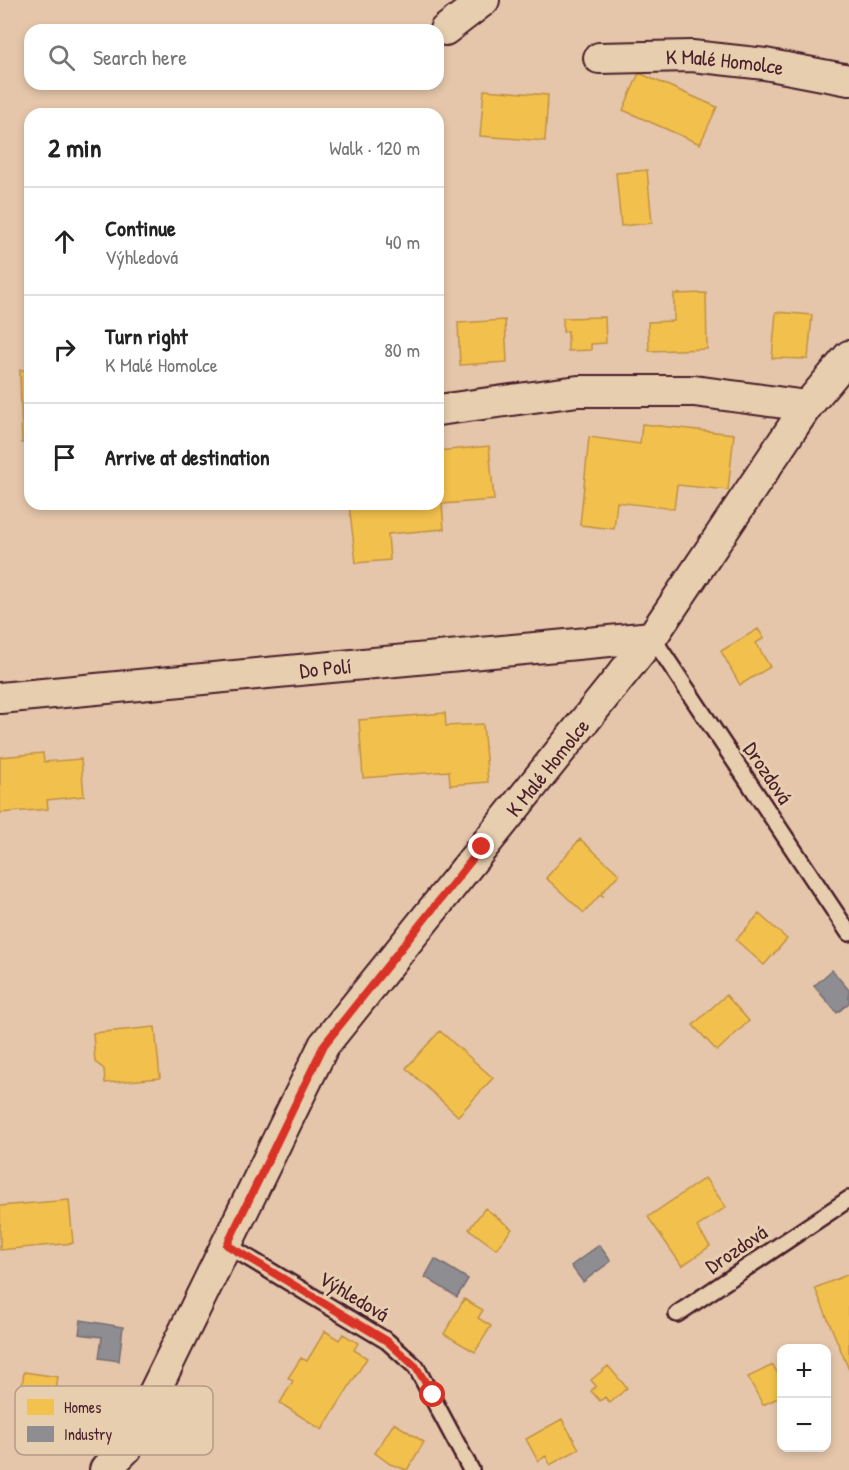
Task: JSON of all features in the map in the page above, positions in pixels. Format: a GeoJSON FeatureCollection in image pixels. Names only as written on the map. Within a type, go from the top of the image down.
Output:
{"type":"FeatureCollection","features":[{"type":"Feature","properties":{"kind":"street"},"geometry":{"type":"LineString","coordinates":[[445,30],[483,0]]}},
{"type":"Feature","properties":{"kind":"street","name":"K Malé Homolce"},"geometry":{"type":"LineString","coordinates":[[599,58],[692,56],[765,64],[849,80]]}},
{"type":"Feature","properties":{"kind":"street","name":"K Malé Homolce"},"geometry":{"type":"LineString","coordinates":[[158,1386],[324,1045],[652,637],[807,406],[849,356]]}},
{"type":"Feature","properties":{"kind":"street"},"geometry":{"type":"LineString","coordinates":[[444,409],[578,391],[694,391],[807,406]]}},
{"type":"Feature","properties":{"kind":"street","name":"Do Polí"},"geometry":{"type":"LineString","coordinates":[[0,698],[652,637]]}},
{"type":"Feature","properties":{"kind":"street","name":"K Malé Homolce"},"geometry":{"type":"LineString","coordinates":[[105,1470],[120,1455]]}},
{"type":"Feature","properties":{"kind":"lane","name":"Drozdová"},"geometry":{"type":"LineString","coordinates":[[652,637],[849,933]]}},
{"type":"Feature","properties":{"kind":"lane","name":"Drozdová"},"geometry":{"type":"LineString","coordinates":[[677,1314],[849,1199]]}},
{"type":"Feature","properties":{"kind":"lane","name":"Výhledová"},"geometry":{"type":"LineString","coordinates":[[227,1245],[387,1341],[409,1361],[433,1395],[471,1470]]}},
{"type":"Feature","properties":{"kind":"building: Homes"},"geometry":{"type":"Polygon","coordinates":[[[639,73],[717,107],[700,144],[623,110],[639,73]]]}},
{"type":"Feature","properties":{"kind":"building: Homes"},"geometry":{"type":"Polygon","coordinates":[[[484,90],[548,95],[545,141],[480,136],[484,90]]]}},
{"type":"Feature","properties":{"kind":"building: Homes"},"geometry":{"type":"Polygon","coordinates":[[[647,170],[652,223],[621,226],[616,173],[647,170]]]}},
{"type":"Feature","properties":{"kind":"building: Homes"},"geometry":{"type":"Polygon","coordinates":[[[706,293],[707,349],[649,351],[648,322],[674,321],[674,294],[706,293]]]}},
{"type":"Feature","properties":{"kind":"building: Homes"},"geometry":{"type":"Polygon","coordinates":[[[776,312],[812,315],[808,359],[772,358],[776,312]]]}},
{"type":"Feature","properties":{"kind":"building: Homes"},"geometry":{"type":"Polygon","coordinates":[[[605,317],[606,343],[591,344],[591,350],[568,351],[568,331],[563,332],[563,318],[605,317]]]}},
{"type":"Feature","properties":{"kind":"building: Homes"},"geometry":{"type":"Polygon","coordinates":[[[505,320],[507,362],[460,365],[458,323],[505,320]]]}},
{"type":"Feature","properties":{"kind":"building: Homes"},"geometry":{"type":"Polygon","coordinates":[[[20,370],[24,370],[24,443],[22,443],[20,370]]]}},
{"type":"Feature","properties":{"kind":"building: Homes"},"geometry":{"type":"Polygon","coordinates":[[[642,424],[734,434],[728,490],[677,485],[674,509],[617,502],[614,529],[580,525],[589,437],[640,444],[642,424]]]}},
{"type":"Feature","properties":{"kind":"building: Homes"},"geometry":{"type":"Polygon","coordinates":[[[489,446],[494,500],[444,504],[444,450],[489,446]]]}},
{"type":"Feature","properties":{"kind":"building: Homes"},"geometry":{"type":"Polygon","coordinates":[[[350,510],[442,510],[444,529],[388,534],[390,560],[356,563],[350,510]]]}},
{"type":"Feature","properties":{"kind":"building: Homes"},"geometry":{"type":"Polygon","coordinates":[[[758,629],[764,638],[756,643],[770,667],[740,685],[721,651],[758,629]]]}},
{"type":"Feature","properties":{"kind":"building: Homes"},"geometry":{"type":"Polygon","coordinates":[[[445,713],[446,726],[483,724],[488,782],[450,785],[449,771],[363,778],[359,720],[445,713]]]}},
{"type":"Feature","properties":{"kind":"building: Homes"},"geometry":{"type":"Polygon","coordinates":[[[43,753],[44,762],[81,759],[84,796],[47,800],[48,809],[0,813],[0,757],[43,753]]]}},
{"type":"Feature","properties":{"kind":"building: Homes"},"geometry":{"type":"Polygon","coordinates":[[[580,839],[619,874],[601,894],[603,896],[599,896],[584,913],[546,878],[580,839]]]}},
{"type":"Feature","properties":{"kind":"building: Homes"},"geometry":{"type":"Polygon","coordinates":[[[759,914],[787,939],[764,965],[736,940],[759,914]]]}},
{"type":"Feature","properties":{"kind":"building: Homes"},"geometry":{"type":"Polygon","coordinates":[[[726,995],[749,1021],[717,1051],[693,1025],[726,995]]]}},
{"type":"Feature","properties":{"kind":"building: Homes"},"geometry":{"type":"Polygon","coordinates":[[[155,1027],[160,1078],[105,1083],[104,1069],[95,1062],[93,1033],[155,1027]]]}},
{"type":"Feature","properties":{"kind":"building: Homes"},"geometry":{"type":"Polygon","coordinates":[[[440,1031],[493,1078],[458,1116],[406,1068],[440,1031]]]}},
{"type":"Feature","properties":{"kind":"building: Homes"},"geometry":{"type":"Polygon","coordinates":[[[705,1178],[726,1207],[697,1227],[710,1246],[682,1266],[648,1217],[705,1178]]]}},
{"type":"Feature","properties":{"kind":"building: Homes"},"geometry":{"type":"Polygon","coordinates":[[[69,1200],[73,1243],[0,1250],[0,1206],[69,1200]]]}},
{"type":"Feature","properties":{"kind":"building: Homes"},"geometry":{"type":"Polygon","coordinates":[[[485,1208],[512,1229],[496,1249],[469,1229],[485,1208]]]}},
{"type":"Feature","properties":{"kind":"building: Homes"},"geometry":{"type":"Polygon","coordinates":[[[849,1274],[849,1370],[815,1288],[849,1274]]]}},
{"type":"Feature","properties":{"kind":"building: Homes"},"geometry":{"type":"Polygon","coordinates":[[[464,1299],[483,1310],[478,1318],[491,1326],[475,1352],[444,1334],[464,1299]]]}},
{"type":"Feature","properties":{"kind":"building: Homes"},"geometry":{"type":"Polygon","coordinates":[[[325,1331],[339,1340],[343,1334],[358,1343],[354,1350],[367,1358],[322,1430],[280,1403],[293,1381],[288,1378],[301,1358],[307,1361],[325,1331]]]}},
{"type":"Feature","properties":{"kind":"building: Homes"},"geometry":{"type":"Polygon","coordinates":[[[773,1365],[777,1372],[777,1398],[763,1405],[748,1377],[773,1365]]]}},
{"type":"Feature","properties":{"kind":"building: Homes"},"geometry":{"type":"Polygon","coordinates":[[[608,1366],[627,1388],[610,1403],[605,1397],[600,1401],[591,1391],[596,1386],[591,1380],[608,1366]]]}},
{"type":"Feature","properties":{"kind":"building: Homes"},"geometry":{"type":"Polygon","coordinates":[[[24,1372],[58,1377],[57,1386],[22,1386],[24,1372]]]}},
{"type":"Feature","properties":{"kind":"building: Homes"},"geometry":{"type":"Polygon","coordinates":[[[562,1419],[579,1449],[550,1465],[546,1456],[538,1461],[526,1439],[562,1419]]]}},
{"type":"Feature","properties":{"kind":"building: Homes"},"geometry":{"type":"Polygon","coordinates":[[[394,1423],[424,1442],[407,1470],[390,1464],[375,1453],[394,1423]]]}},
{"type":"Feature","properties":{"kind":"building: Industry"},"geometry":{"type":"Polygon","coordinates":[[[832,970],[849,990],[849,1003],[837,1013],[814,986],[832,970]]]}},
{"type":"Feature","properties":{"kind":"building: Industry"},"geometry":{"type":"Polygon","coordinates":[[[599,1245],[611,1261],[583,1282],[571,1266],[599,1245]]]}},
{"type":"Feature","properties":{"kind":"building: Industry"},"geometry":{"type":"Polygon","coordinates":[[[435,1259],[468,1279],[457,1297],[425,1277],[435,1259]]]}},
{"type":"Feature","properties":{"kind":"building: Industry"},"geometry":{"type":"Polygon","coordinates":[[[81,1320],[123,1327],[119,1361],[99,1358],[102,1337],[79,1334],[81,1320]]]}},
{"type":"Feature","properties":{"kind":"route"},"geometry":{"type":"LineString","coordinates":[[433,1395],[416,1367],[387,1341],[227,1245],[324,1045],[482,847]]}}]}
